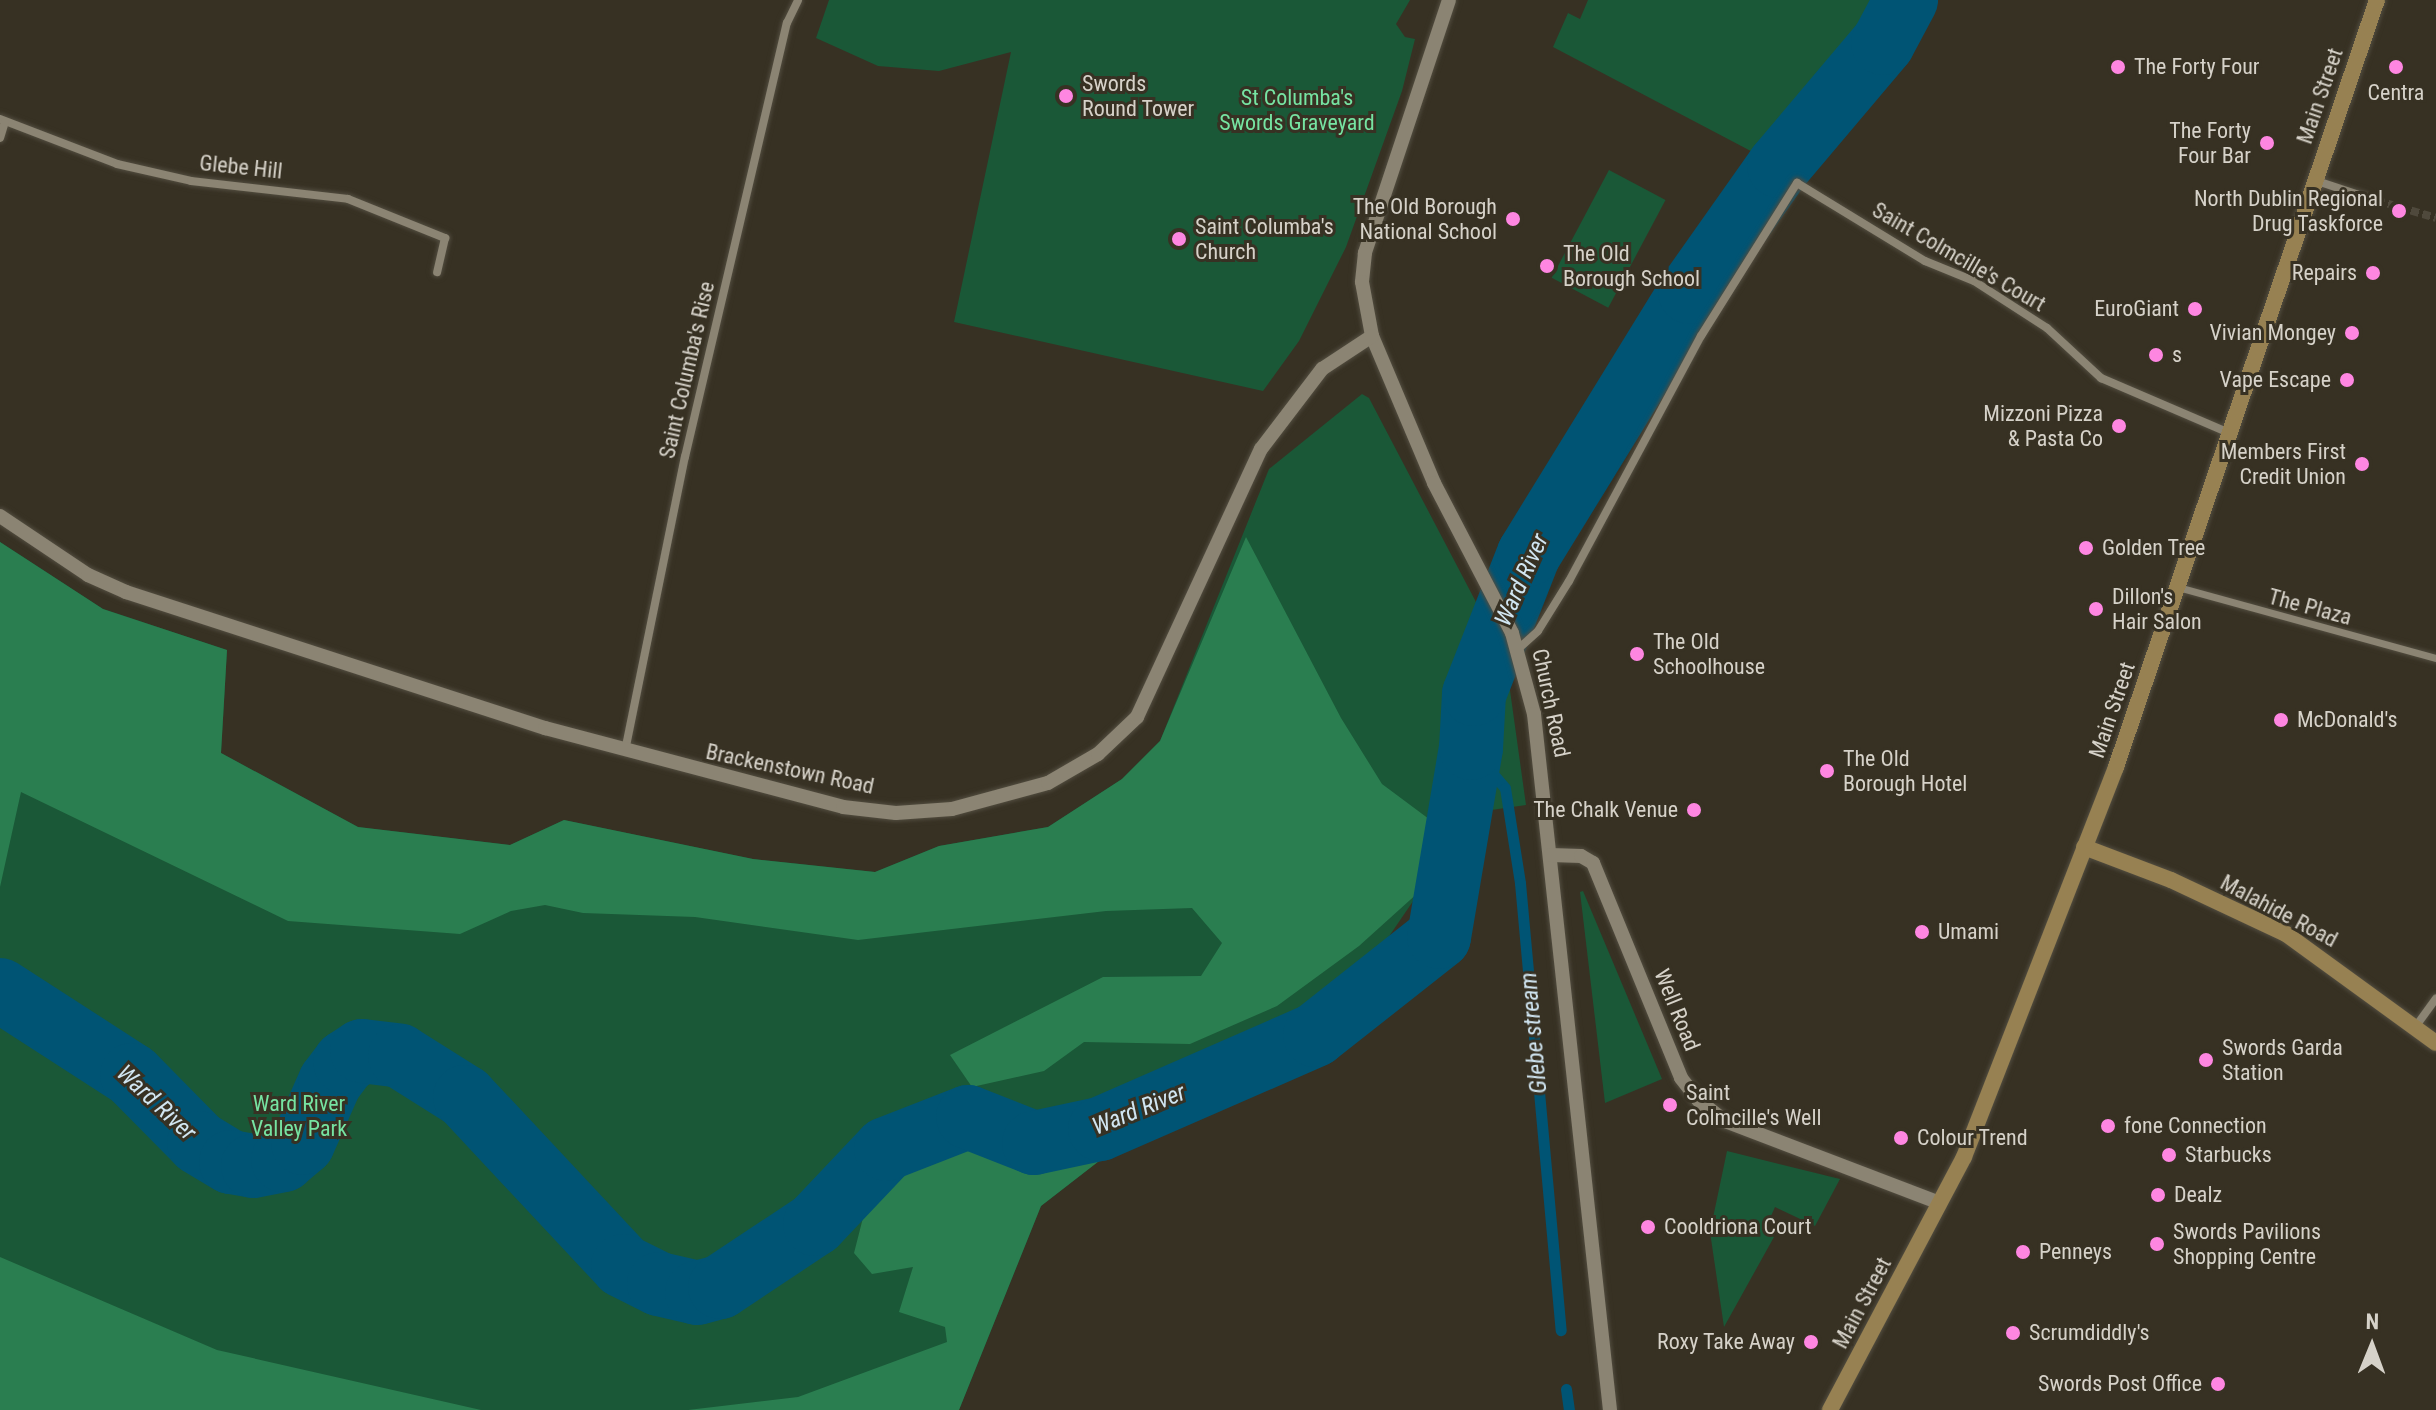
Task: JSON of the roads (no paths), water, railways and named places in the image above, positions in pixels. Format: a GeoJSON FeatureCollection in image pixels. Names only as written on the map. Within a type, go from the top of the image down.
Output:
{"type":"FeatureCollection","features":[{"type":"Feature","properties":{"kind":"main road","name":"Main Street"},"geometry":{"type":"LineString","coordinates":[[1830,1410],[1964,1157],[2084,847],[2377,0]]}},
{"type":"Feature","properties":{"kind":"main road","name":"Malahide Road"},"geometry":{"type":"LineString","coordinates":[[2084,847],[2171,880],[2286,934],[2436,1043]]}},
{"type":"Feature","properties":{"kind":"street","name":"Saint Columba's Rise"},"geometry":{"type":"LineString","coordinates":[[625,751],[685,457],[787,23],[798,0]]}},
{"type":"Feature","properties":{"kind":"street","name":"Church Road"},"geometry":{"type":"LineString","coordinates":[[1449,0],[1365,253],[1362,282],[1372,336],[1434,483],[1512,633],[1534,714],[1610,1410]]}},
{"type":"Feature","properties":{"kind":"street"},"geometry":{"type":"LineString","coordinates":[[0,138],[3,120]]}},
{"type":"Feature","properties":{"kind":"street","name":"Glebe Hill"},"geometry":{"type":"LineString","coordinates":[[3,120],[117,164],[191,181],[348,199],[445,238],[437,272]]}},
{"type":"Feature","properties":{"kind":"street"},"geometry":{"type":"LineString","coordinates":[[2314,180],[2365,197]]}},
{"type":"Feature","properties":{"kind":"street","name":"Saint Colmcille's Court"},"geometry":{"type":"LineString","coordinates":[[1517,650],[1538,631],[1569,581],[1701,336],[1797,183],[1925,261],[1974,281],[2047,328],[2101,378],[2227,432]]}},
{"type":"Feature","properties":{"kind":"street","name":"Brackenstown Road"},"geometry":{"type":"LineString","coordinates":[[0,516],[88,575],[126,592],[625,751],[843,807],[896,813],[993,802],[1048,783],[1098,754],[1137,717],[1261,449],[1322,369],[1372,336]]}},
{"type":"Feature","properties":{"kind":"street","name":"The Plaza"},"geometry":{"type":"LineString","coordinates":[[2176,587],[2436,658]]}},
{"type":"Feature","properties":{"kind":"street","name":"Well Road"},"geometry":{"type":"LineString","coordinates":[[1551,855],[1581,856],[1593,863],[1681,1078],[1698,1100],[1725,1121],[1940,1203]]}},
{"type":"Feature","properties":{"kind":"street"},"geometry":{"type":"LineString","coordinates":[[2416,1026],[2436,998]]}},
{"type":"Feature","properties":{"kind":"waterway","name":"Ward River"},"geometry":{"type":"LineString","coordinates":[[0,990],[132,1075],[199,1143],[231,1162],[253,1166],[283,1160],[303,1143],[330,1082],[345,1062],[362,1051],[400,1056],[465,1097],[623,1266],[659,1284],[697,1293],[720,1287],[815,1224],[886,1149],[968,1117],[1034,1143],[1100,1129],[1315,1035],[1439,937],[1471,748],[1474,694],[1529,554],[1690,292],[1779,166],[1883,43],[1906,0]]}},
{"type":"Feature","properties":{"kind":"waterway","name":"Glebe stream"},"geometry":{"type":"LineString","coordinates":[[1471,748],[1505,788],[1520,883],[1561,1330]]}},
{"type":"Feature","properties":{"kind":"waterway","name":"Glebe stream"},"geometry":{"type":"LineString","coordinates":[[1566,1389],[1569,1410]]}},
{"type":"Feature","properties":{"kind":"tunnel"},"geometry":{"type":"LineString","coordinates":[[2365,197],[2436,218]]}},
{"type":"Feature","properties":{"kind":"place","name":"The Forty Four"},"geometry":{"type":"Point","coordinates":[2118,67]}},
{"type":"Feature","properties":{"kind":"place","name":"Centra"},"geometry":{"type":"Point","coordinates":[2396,67]}},
{"type":"Feature","properties":{"kind":"place","name":"Swords Round Tower"},"geometry":{"type":"Point","coordinates":[1066,96]}},
{"type":"Feature","properties":{"kind":"place","name":"The Forty Four Bar"},"geometry":{"type":"Point","coordinates":[2267,143]}},
{"type":"Feature","properties":{"kind":"place","name":"North Dublin Regional Drug Taskforce"},"geometry":{"type":"Point","coordinates":[2399,211]}},
{"type":"Feature","properties":{"kind":"place","name":"The Old Borough National School"},"geometry":{"type":"Point","coordinates":[1513,219]}},
{"type":"Feature","properties":{"kind":"place","name":"Saint Columba's Church"},"geometry":{"type":"Point","coordinates":[1179,239]}},
{"type":"Feature","properties":{"kind":"place","name":"The Old Borough School"},"geometry":{"type":"Point","coordinates":[1547,266]}},
{"type":"Feature","properties":{"kind":"place","name":"Repairs"},"geometry":{"type":"Point","coordinates":[2373,273]}},
{"type":"Feature","properties":{"kind":"place","name":"EuroGiant"},"geometry":{"type":"Point","coordinates":[2195,309]}},
{"type":"Feature","properties":{"kind":"place","name":"Vivian Mongey"},"geometry":{"type":"Point","coordinates":[2352,333]}},
{"type":"Feature","properties":{"kind":"place","name":"s"},"geometry":{"type":"Point","coordinates":[2156,355]}},
{"type":"Feature","properties":{"kind":"place","name":"Vape Escape"},"geometry":{"type":"Point","coordinates":[2347,380]}},
{"type":"Feature","properties":{"kind":"place","name":"Mizzoni Pizza & Pasta Co"},"geometry":{"type":"Point","coordinates":[2119,426]}},
{"type":"Feature","properties":{"kind":"place","name":"Members First Credit Union"},"geometry":{"type":"Point","coordinates":[2362,464]}},
{"type":"Feature","properties":{"kind":"place","name":"Golden Tree"},"geometry":{"type":"Point","coordinates":[2086,548]}},
{"type":"Feature","properties":{"kind":"place","name":"Dillon's Hair Salon"},"geometry":{"type":"Point","coordinates":[2096,609]}},
{"type":"Feature","properties":{"kind":"place","name":"The Old Schoolhouse"},"geometry":{"type":"Point","coordinates":[1637,654]}},
{"type":"Feature","properties":{"kind":"place","name":"McDonald's"},"geometry":{"type":"Point","coordinates":[2281,720]}},
{"type":"Feature","properties":{"kind":"place","name":"The Old Borough Hotel"},"geometry":{"type":"Point","coordinates":[1827,771]}},
{"type":"Feature","properties":{"kind":"place","name":"The Chalk Venue"},"geometry":{"type":"Point","coordinates":[1694,810]}},
{"type":"Feature","properties":{"kind":"place","name":"Umami"},"geometry":{"type":"Point","coordinates":[1922,932]}},
{"type":"Feature","properties":{"kind":"place","name":"Swords Garda Station"},"geometry":{"type":"Point","coordinates":[2206,1060]}},
{"type":"Feature","properties":{"kind":"place","name":"Saint Colmcille's Well"},"geometry":{"type":"Point","coordinates":[1670,1105]}},
{"type":"Feature","properties":{"kind":"place","name":"fone Connection"},"geometry":{"type":"Point","coordinates":[2108,1126]}},
{"type":"Feature","properties":{"kind":"place","name":"Colour Trend"},"geometry":{"type":"Point","coordinates":[1901,1138]}},
{"type":"Feature","properties":{"kind":"place","name":"Starbucks"},"geometry":{"type":"Point","coordinates":[2169,1155]}},
{"type":"Feature","properties":{"kind":"place","name":"Dealz"},"geometry":{"type":"Point","coordinates":[2158,1195]}},
{"type":"Feature","properties":{"kind":"place","name":"Cooldriona Court"},"geometry":{"type":"Point","coordinates":[1648,1227]}},
{"type":"Feature","properties":{"kind":"place","name":"Swords Pavilions Shopping Centre"},"geometry":{"type":"Point","coordinates":[2157,1244]}},
{"type":"Feature","properties":{"kind":"place","name":"Penneys"},"geometry":{"type":"Point","coordinates":[2023,1252]}},
{"type":"Feature","properties":{"kind":"place","name":"Scrumdiddly's"},"geometry":{"type":"Point","coordinates":[2013,1333]}},
{"type":"Feature","properties":{"kind":"place","name":"Roxy Take Away"},"geometry":{"type":"Point","coordinates":[1811,1342]}},
{"type":"Feature","properties":{"kind":"place","name":"Swords Post Office"},"geometry":{"type":"Point","coordinates":[2218,1384]}},
{"type":"Feature","properties":{"kind":"park label","name":"St Columba's Swords Graveyard"},"geometry":{"type":"Point","coordinates":[1297,110]}},
{"type":"Feature","properties":{"kind":"park label","name":"Ward River Valley Park"},"geometry":{"type":"Point","coordinates":[299,1116]}}]}
